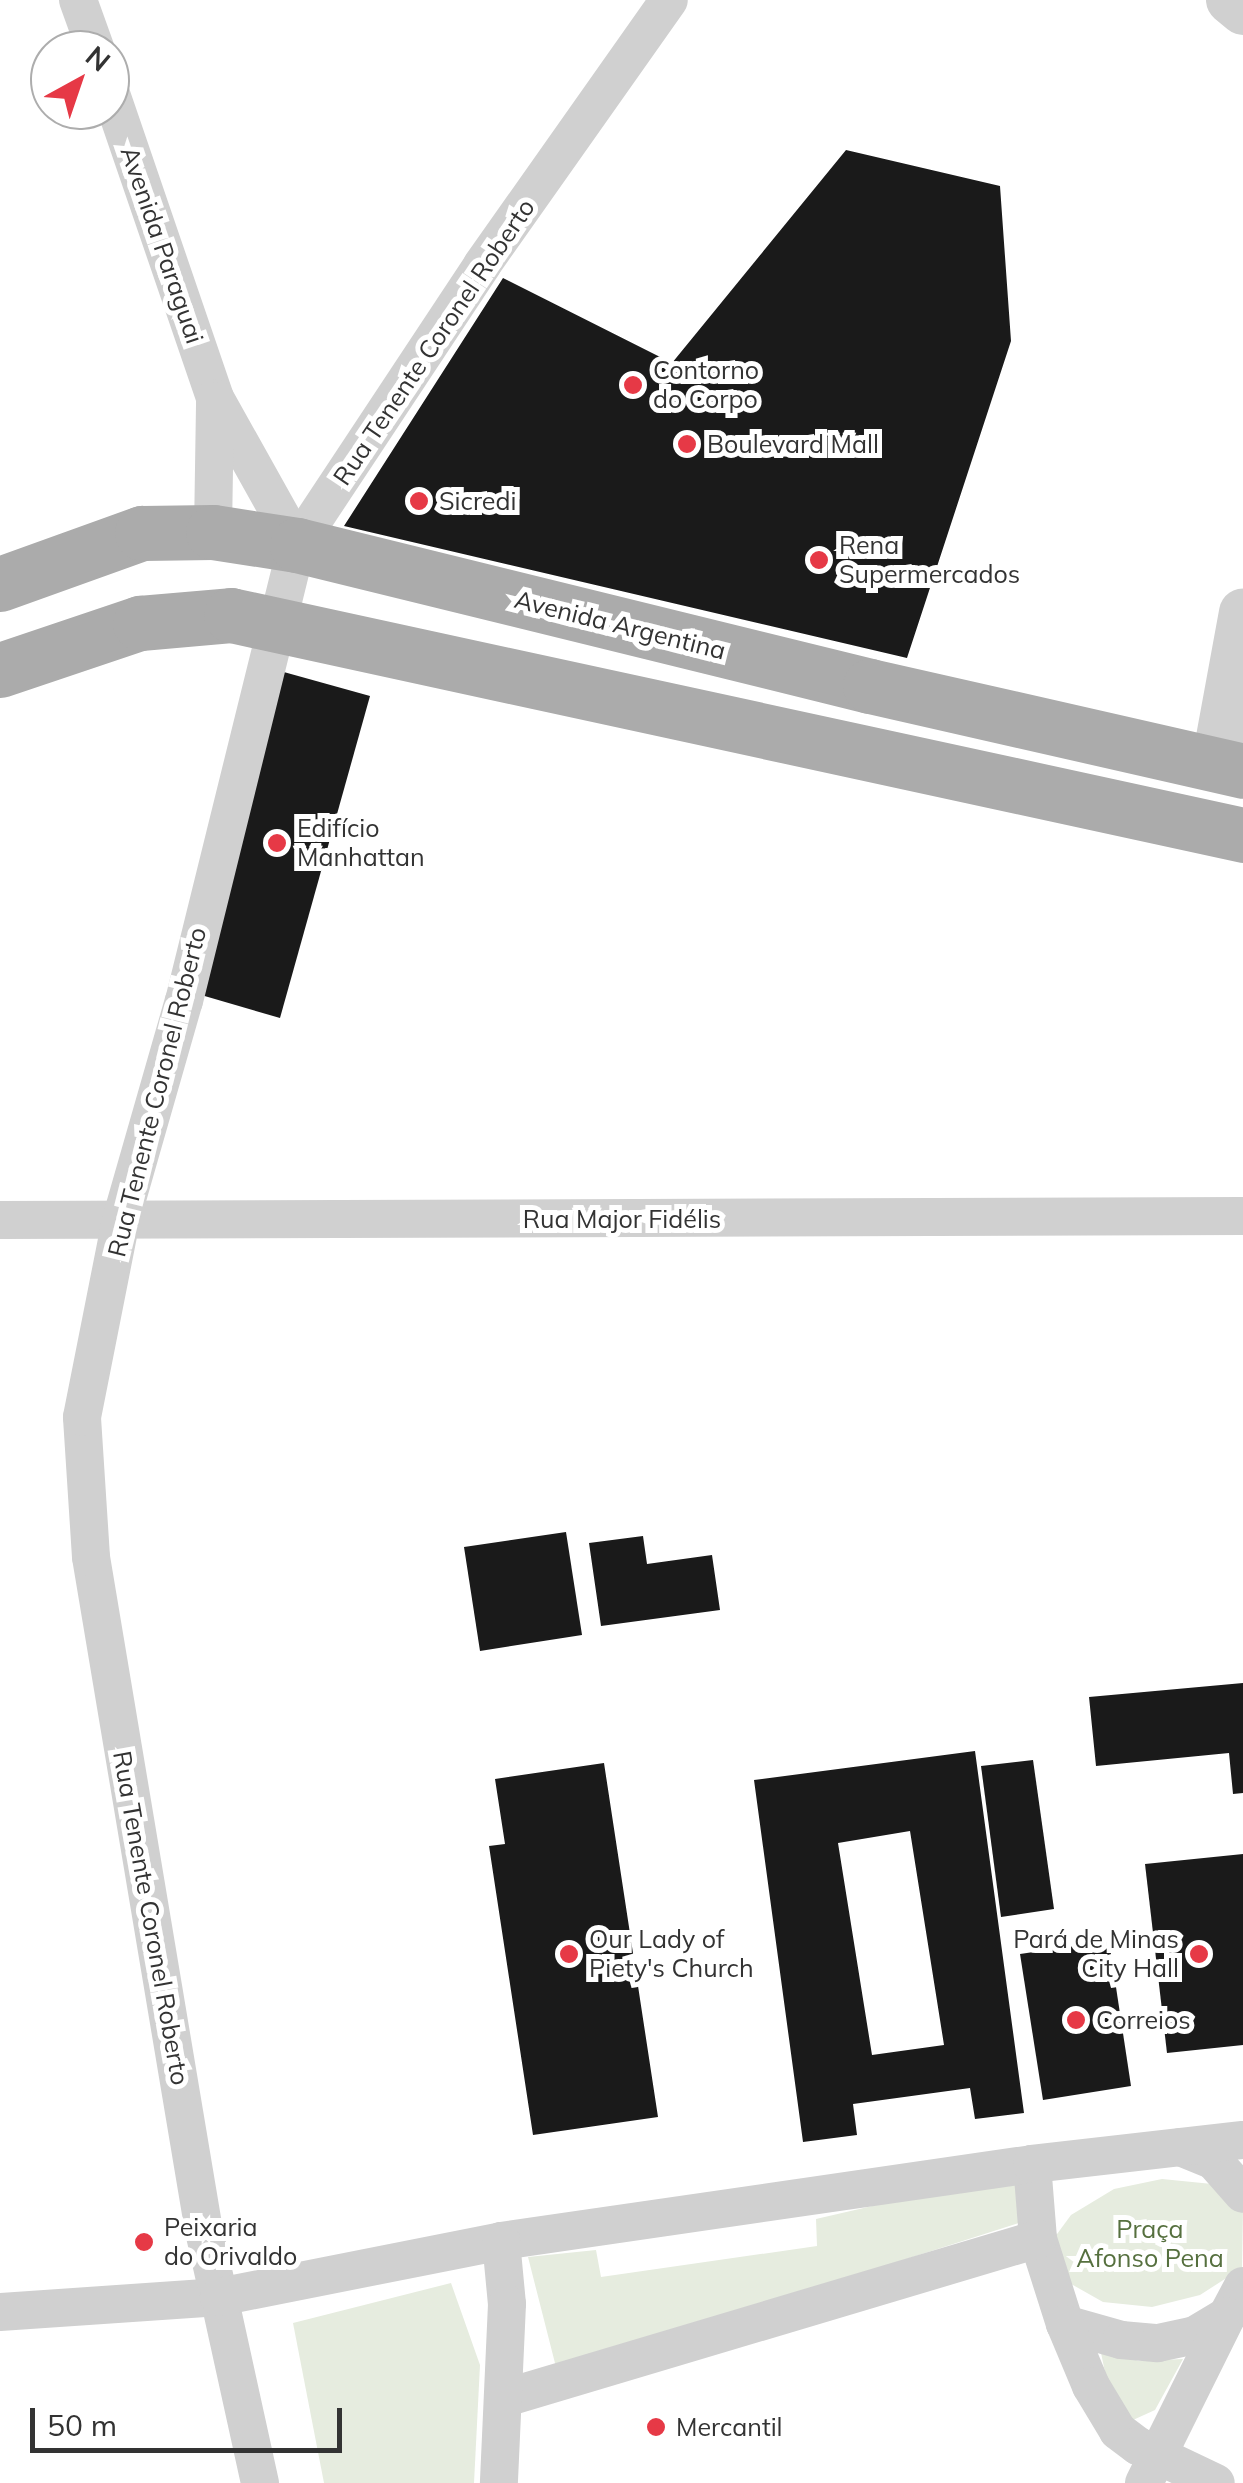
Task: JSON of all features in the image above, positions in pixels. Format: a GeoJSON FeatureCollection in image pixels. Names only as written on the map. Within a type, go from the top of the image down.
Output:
{"type":"FeatureCollection","features":[{"type":"Feature","properties":{"kind":"main road","name":"Avenida Argentina"},"geometry":{"type":"LineString","coordinates":[[0,584],[142,534],[213,532],[297,545],[870,686],[1229,768]]}},
{"type":"Feature","properties":{"kind":"main road"},"geometry":{"type":"LineString","coordinates":[[0,670],[140,622],[232,615],[858,755],[1243,836]]}},
{"type":"Feature","properties":{"kind":"street"},"geometry":{"type":"LineString","coordinates":[[78,0],[89,30]]}},
{"type":"Feature","properties":{"kind":"street","name":"Rua Tenente Coronel Roberto"},"geometry":{"type":"LineString","coordinates":[[260,2483],[204,2230],[91,1557],[82,1418],[121,1220],[184,1001],[297,545],[482,265],[669,0]]}},
{"type":"Feature","properties":{"kind":"street"},"geometry":{"type":"LineString","coordinates":[[1230,0],[1243,11]]}},
{"type":"Feature","properties":{"kind":"street","name":"Avenida Paraguai"},"geometry":{"type":"LineString","coordinates":[[123,130],[215,398],[297,545]]}},
{"type":"Feature","properties":{"kind":"street","name":"Avenida Paraguai"},"geometry":{"type":"LineString","coordinates":[[213,532],[215,398]]}},
{"type":"Feature","properties":{"kind":"street"},"geometry":{"type":"LineString","coordinates":[[1229,768],[1243,612]]}},
{"type":"Feature","properties":{"kind":"street","name":"Rua Major Fidélis"},"geometry":{"type":"LineString","coordinates":[[0,1220],[1243,1216]]}},
{"type":"Feature","properties":{"kind":"street"},"geometry":{"type":"LineString","coordinates":[[0,2312],[219,2297],[500,2242],[1032,2164],[1243,2140]]}},
{"type":"Feature","properties":{"kind":"street"},"geometry":{"type":"LineString","coordinates":[[1180,2147],[1213,2160],[1243,2194]]}},
{"type":"Feature","properties":{"kind":"street"},"geometry":{"type":"LineString","coordinates":[[1032,2164],[1038,2240],[1065,2324],[1091,2386],[1118,2431],[1150,2469],[1216,2483]]}},
{"type":"Feature","properties":{"kind":"street"},"geometry":{"type":"LineString","coordinates":[[505,2398],[1038,2240]]}},
{"type":"Feature","properties":{"kind":"street"},"geometry":{"type":"LineString","coordinates":[[499,2483],[507,2304],[500,2242]]}},
{"type":"Feature","properties":{"kind":"street"},"geometry":{"type":"LineString","coordinates":[[1065,2324],[1121,2340],[1158,2343],[1194,2335],[1235,2301]]}},
{"type":"Feature","properties":{"kind":"street"},"geometry":{"type":"LineString","coordinates":[[1150,2469],[1235,2301]]}},
{"type":"Feature","properties":{"kind":"green space"},"geometry":{"type":"Polygon","coordinates":[[[1019,2172],[1028,2220],[557,2371],[528,2257],[596,2250],[601,2277],[817,2246],[816,2219],[1019,2172]]]}},
{"type":"Feature","properties":{"kind":"green space","name":"Praça Afonso Pena"},"geometry":{"type":"Polygon","coordinates":[[[1162,2179],[1212,2184],[1243,2209],[1242,2268],[1200,2295],[1152,2307],[1103,2302],[1057,2276],[1049,2245],[1071,2215],[1114,2189],[1162,2179]]]}},
{"type":"Feature","properties":{"kind":"green space"},"geometry":{"type":"Polygon","coordinates":[[[451,2283],[480,2365],[474,2483],[324,2483],[293,2323],[451,2283]]]}},
{"type":"Feature","properties":{"kind":"green space","name":"Praça Afonso Pena"},"geometry":{"type":"Polygon","coordinates":[[[1100,2348],[1139,2361],[1183,2359],[1155,2410],[1133,2420],[1111,2401],[1100,2348]]]}},
{"type":"Feature","properties":{"kind":"building","name":"Boulevard Mall"},"geometry":{"type":"Polygon","coordinates":[[[846,150],[1000,186],[1011,341],[907,658],[344,526],[503,278],[672,363],[846,150]]]}},
{"type":"Feature","properties":{"kind":"building","name":"Edifício Manhattan"},"geometry":{"type":"Polygon","coordinates":[[[273,669],[370,696],[280,1018],[184,990],[273,669]]]}},
{"type":"Feature","properties":{"kind":"building"},"geometry":{"type":"Polygon","coordinates":[[[566,1532],[582,1635],[480,1651],[464,1547],[566,1532]]]}},
{"type":"Feature","properties":{"kind":"building"},"geometry":{"type":"Polygon","coordinates":[[[643,1536],[647,1564],[712,1555],[720,1610],[601,1626],[589,1543],[643,1536]]]}},
{"type":"Feature","properties":{"kind":"building"},"geometry":{"type":"Polygon","coordinates":[[[1243,1683],[1243,1793],[1233,1794],[1229,1753],[1096,1766],[1089,1697],[1243,1683]]]}},
{"type":"Feature","properties":{"kind":"building"},"geometry":{"type":"Polygon","coordinates":[[[975,1751],[1024,2113],[975,2119],[970,2088],[853,2104],[857,2135],[803,2142],[754,1780],[975,1751]],[[910,1831],[838,1843],[872,2055],[944,2045],[910,1831]]]}},
{"type":"Feature","properties":{"kind":"building"},"geometry":{"type":"Polygon","coordinates":[[[1033,1760],[1054,1909],[1001,1917],[981,1766],[1033,1760]]]}},
{"type":"Feature","properties":{"kind":"building","name":"Our Lady of Piety's Church"},"geometry":{"type":"Polygon","coordinates":[[[604,1763],[658,2117],[533,2135],[489,1846],[505,1844],[495,1779],[604,1763]]]}},
{"type":"Feature","properties":{"kind":"building","name":"Pará de Minas City Hall"},"geometry":{"type":"Polygon","coordinates":[[[1243,1854],[1243,2045],[1167,2053],[1145,1864],[1243,1854]]]}},
{"type":"Feature","properties":{"kind":"building","name":"Correios"},"geometry":{"type":"Polygon","coordinates":[[[1109,1941],[1131,2086],[1043,2100],[1020,1954],[1109,1941]]]}},
{"type":"Feature","properties":{"kind":"place","name":"Contorno do Corpo"},"geometry":{"type":"Point","coordinates":[633,385]}},
{"type":"Feature","properties":{"kind":"place","name":"Boulevard Mall"},"geometry":{"type":"Point","coordinates":[687,444]}},
{"type":"Feature","properties":{"kind":"place","name":"Sicredi"},"geometry":{"type":"Point","coordinates":[419,501]}},
{"type":"Feature","properties":{"kind":"place","name":"Rena Supermercados"},"geometry":{"type":"Point","coordinates":[819,560]}},
{"type":"Feature","properties":{"kind":"place","name":"Edifício Manhattan"},"geometry":{"type":"Point","coordinates":[277,843]}},
{"type":"Feature","properties":{"kind":"place","name":"Our Lady of Piety's Church"},"geometry":{"type":"Point","coordinates":[569,1954]}},
{"type":"Feature","properties":{"kind":"place","name":"Pará de Minas City Hall"},"geometry":{"type":"Point","coordinates":[1199,1954]}},
{"type":"Feature","properties":{"kind":"place","name":"Correios"},"geometry":{"type":"Point","coordinates":[1076,2020]}},
{"type":"Feature","properties":{"kind":"place","name":"Peixaria do Orivaldo"},"geometry":{"type":"Point","coordinates":[144,2242]}},
{"type":"Feature","properties":{"kind":"place","name":"Mercantil"},"geometry":{"type":"Point","coordinates":[656,2427]}}]}
